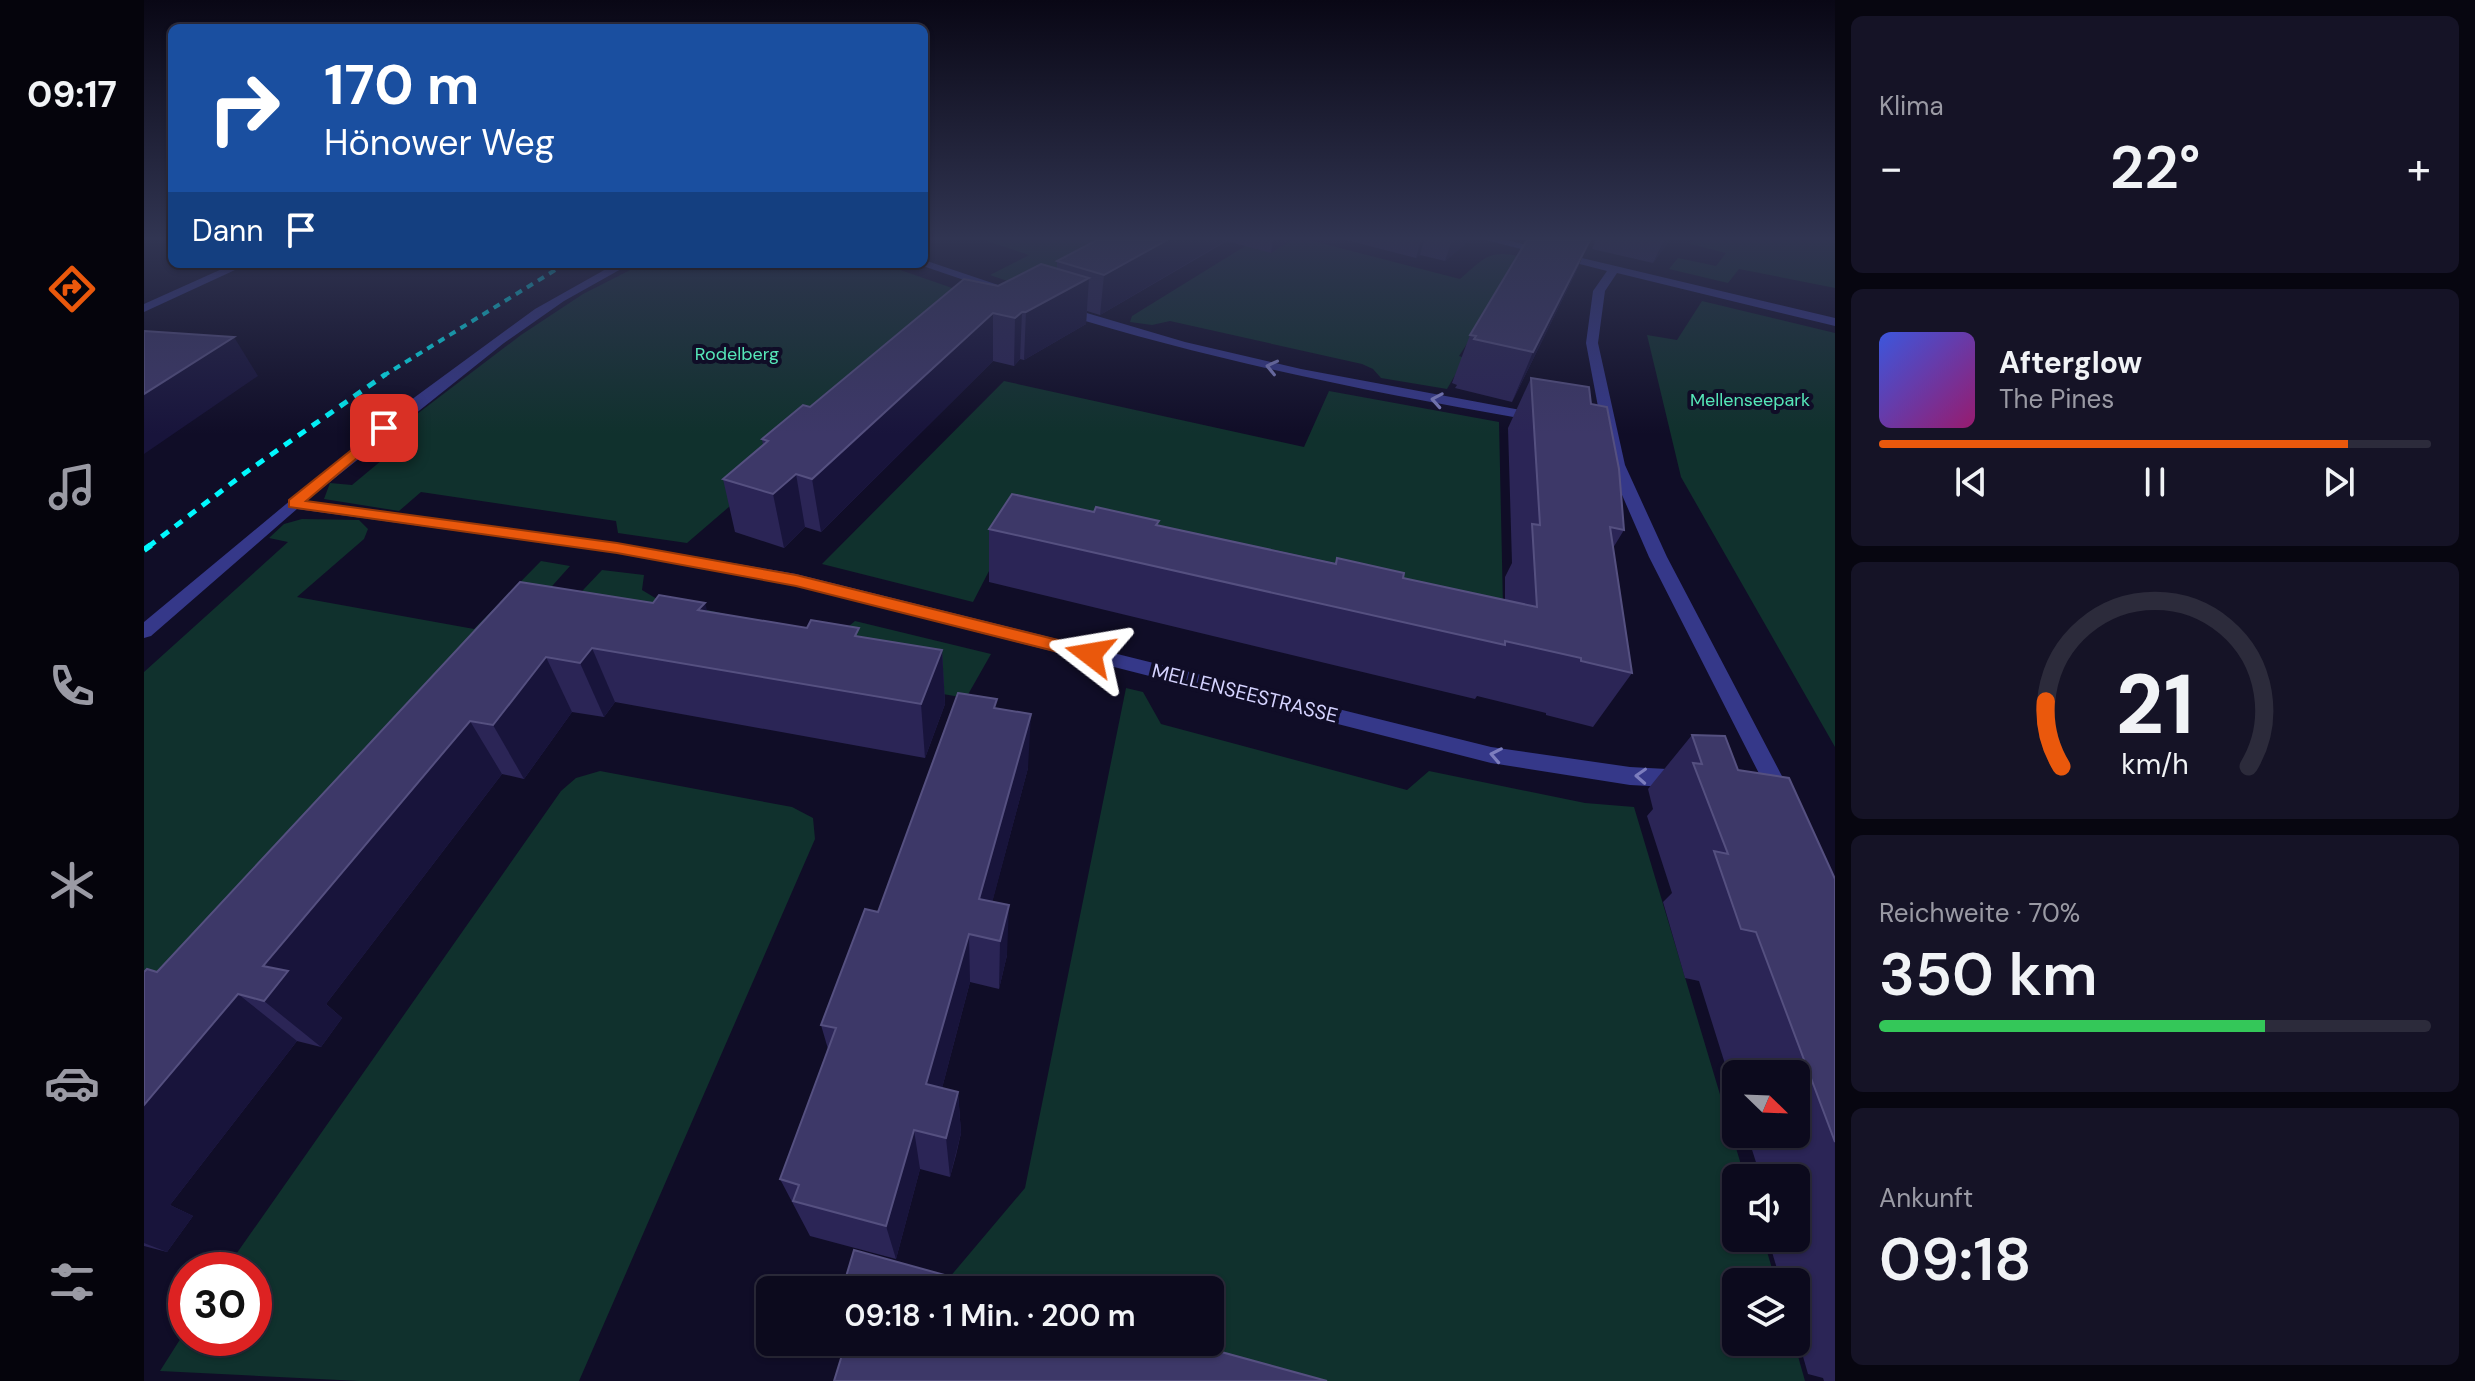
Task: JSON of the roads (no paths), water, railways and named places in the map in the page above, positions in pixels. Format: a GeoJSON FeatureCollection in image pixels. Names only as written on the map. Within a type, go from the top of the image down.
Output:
{"type":"FeatureCollection","features":[{"type":"Feature","properties":{"kind":"street"},"geometry":{"type":"LineString","coordinates":[[144,632],[384,428],[511,332],[553,304]]}},
{"type":"Feature","properties":{"kind":"street"},"geometry":{"type":"LineString","coordinates":[[1050,304],[1202,351],[1305,374],[1555,420]]}},
{"type":"Feature","properties":{"kind":"street"},"geometry":{"type":"LineString","coordinates":[[1597,304],[1592,343],[1603,428],[1617,465],[1658,557],[1795,819]]}},
{"type":"Feature","properties":{"kind":"street"},"geometry":{"type":"LineString","coordinates":[[1762,304],[1835,322]]}},
{"type":"Feature","properties":{"kind":"street","name":"MELLENSEESTRASSE"},"geometry":{"type":"LineString","coordinates":[[294,504],[548,538],[796,580],[1491,755],[1630,776],[1704,780]]}},
{"type":"Feature","properties":{"kind":"street"},"geometry":{"type":"LineString","coordinates":[[1748,782],[1775,783]]}},
{"type":"Feature","properties":{"kind":"railway"},"geometry":{"type":"LineString","coordinates":[[384,375],[499,304]]}},
{"type":"Feature","properties":{"kind":"railway"},"geometry":{"type":"LineString","coordinates":[[148,547],[245,473],[384,375]]}},
{"type":"Feature","properties":{"kind":"railway"},"geometry":{"type":"LineString","coordinates":[[144,550],[151,545]]}},
{"type":"Feature","properties":{"kind":"park label","name":"Rodelberg"},"geometry":{"type":"Point","coordinates":[737,354]}},
{"type":"Feature","properties":{"kind":"park label","name":"Mellenseepark"},"geometry":{"type":"Point","coordinates":[1750,400]}}]}
